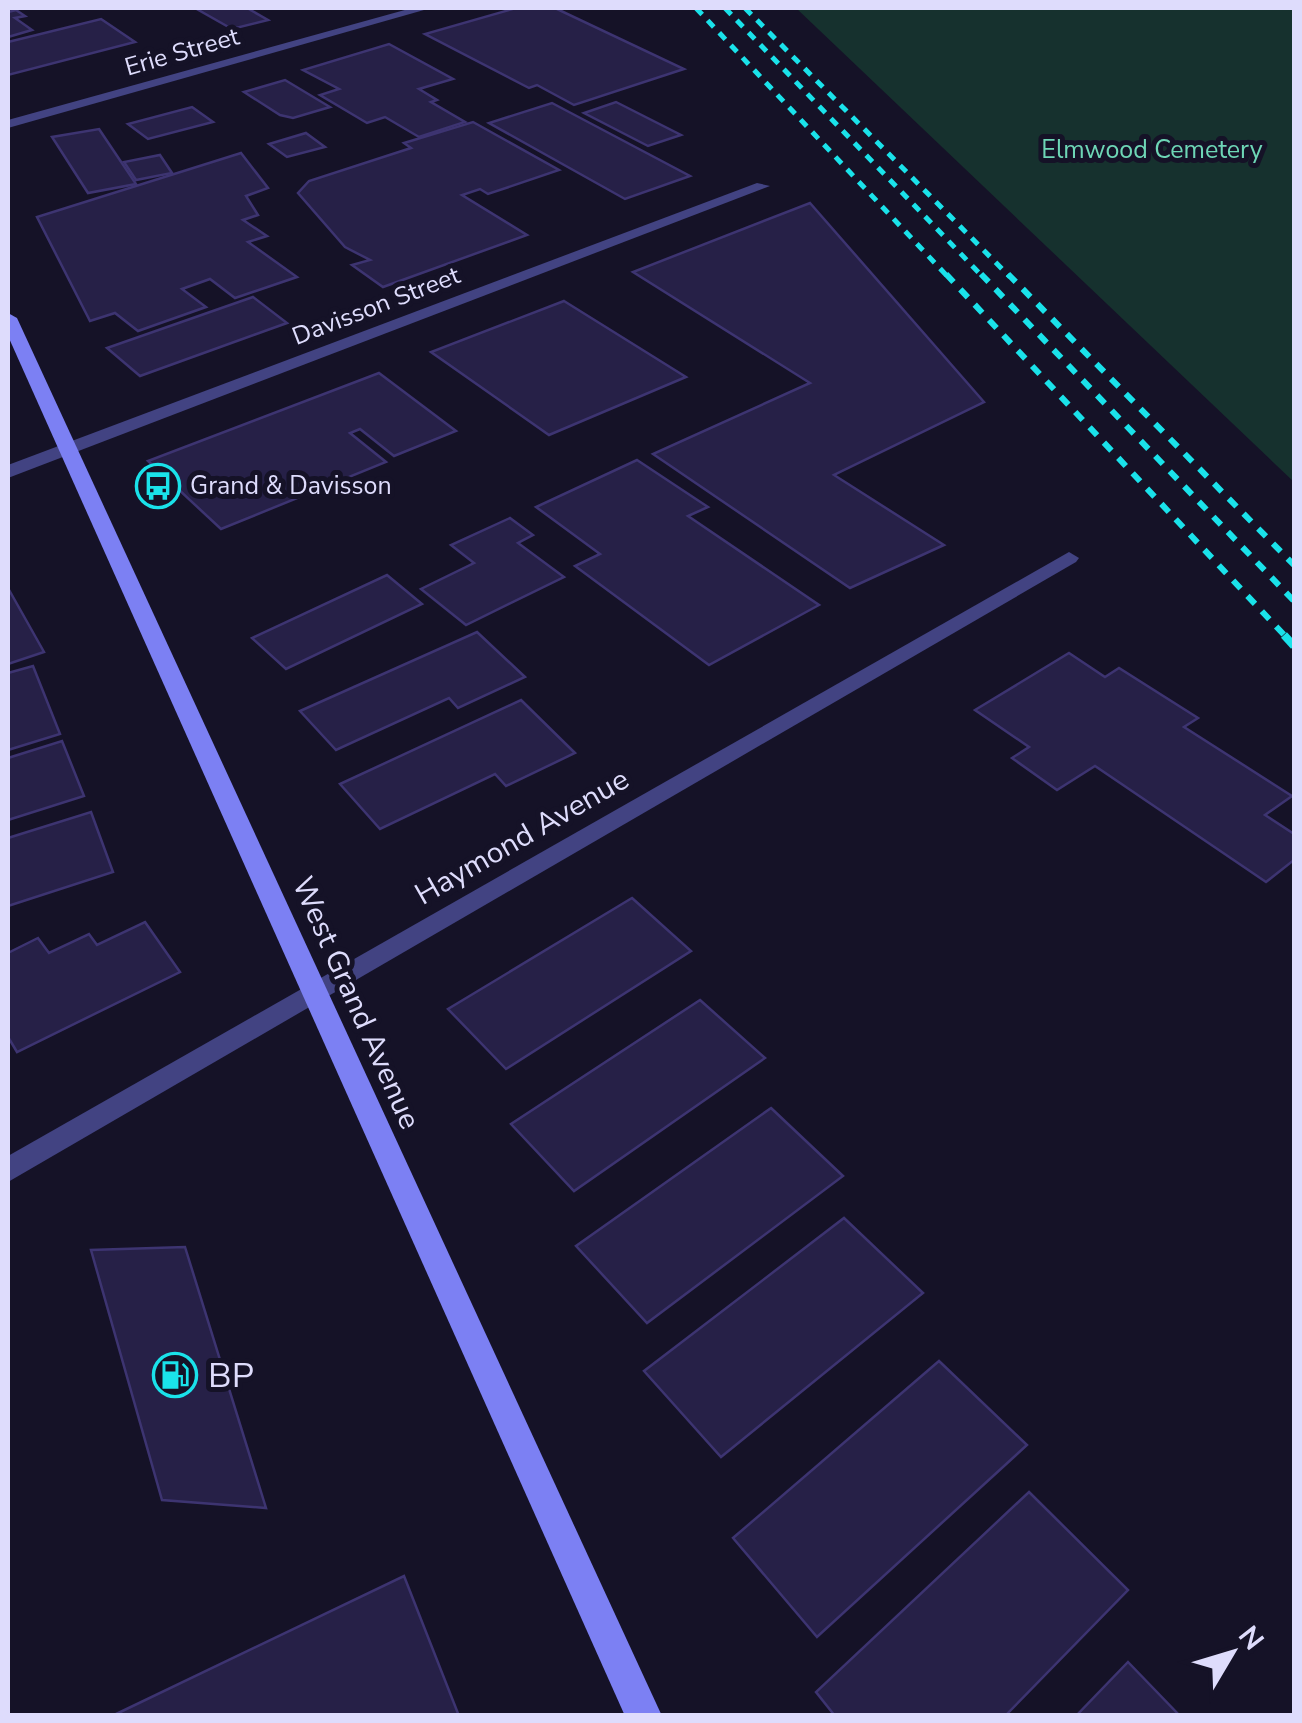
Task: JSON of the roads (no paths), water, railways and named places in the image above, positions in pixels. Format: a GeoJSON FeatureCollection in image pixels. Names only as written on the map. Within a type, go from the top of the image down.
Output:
{"type":"FeatureCollection","features":[{"type":"Feature","properties":{"kind":"main road","name":"West Grand Avenue"},"geometry":{"type":"LineString","coordinates":[[8,318],[644,1716]]}},
{"type":"Feature","properties":{"kind":"street","name":"Erie Street"},"geometry":{"type":"LineString","coordinates":[[8,124],[425,8]]}},
{"type":"Feature","properties":{"kind":"street","name":"Davisson Street"},"geometry":{"type":"LineString","coordinates":[[8,472],[762,186]]}},
{"type":"Feature","properties":{"kind":"street","name":"Haymond Avenue"},"geometry":{"type":"LineString","coordinates":[[8,1170],[1068,558]]}},
{"type":"Feature","properties":{"kind":"railway"},"geometry":{"type":"LineString","coordinates":[[696,8],[948,277]]}},
{"type":"Feature","properties":{"kind":"railway"},"geometry":{"type":"LineString","coordinates":[[725,8],[983,277]]}},
{"type":"Feature","properties":{"kind":"railway"},"geometry":{"type":"LineString","coordinates":[[745,8],[1010,277]]}},
{"type":"Feature","properties":{"kind":"railway"},"geometry":{"type":"LineString","coordinates":[[946,274],[1286,637]]}},
{"type":"Feature","properties":{"kind":"railway"},"geometry":{"type":"LineString","coordinates":[[981,274],[1294,601]]}},
{"type":"Feature","properties":{"kind":"railway"},"geometry":{"type":"LineString","coordinates":[[1008,274],[1294,565]]}},
{"type":"Feature","properties":{"kind":"railway"},"geometry":{"type":"LineString","coordinates":[[1284,635],[1294,646]]}},
{"type":"Feature","properties":{"kind":"place","name":"Grand & Davisson"},"geometry":{"type":"Point","coordinates":[158,486]}},
{"type":"Feature","properties":{"kind":"place","name":"BP"},"geometry":{"type":"Point","coordinates":[175,1375]}},
{"type":"Feature","properties":{"kind":"park label","name":"Elmwood Cemetery"},"geometry":{"type":"Point","coordinates":[1152,150]}}]}
